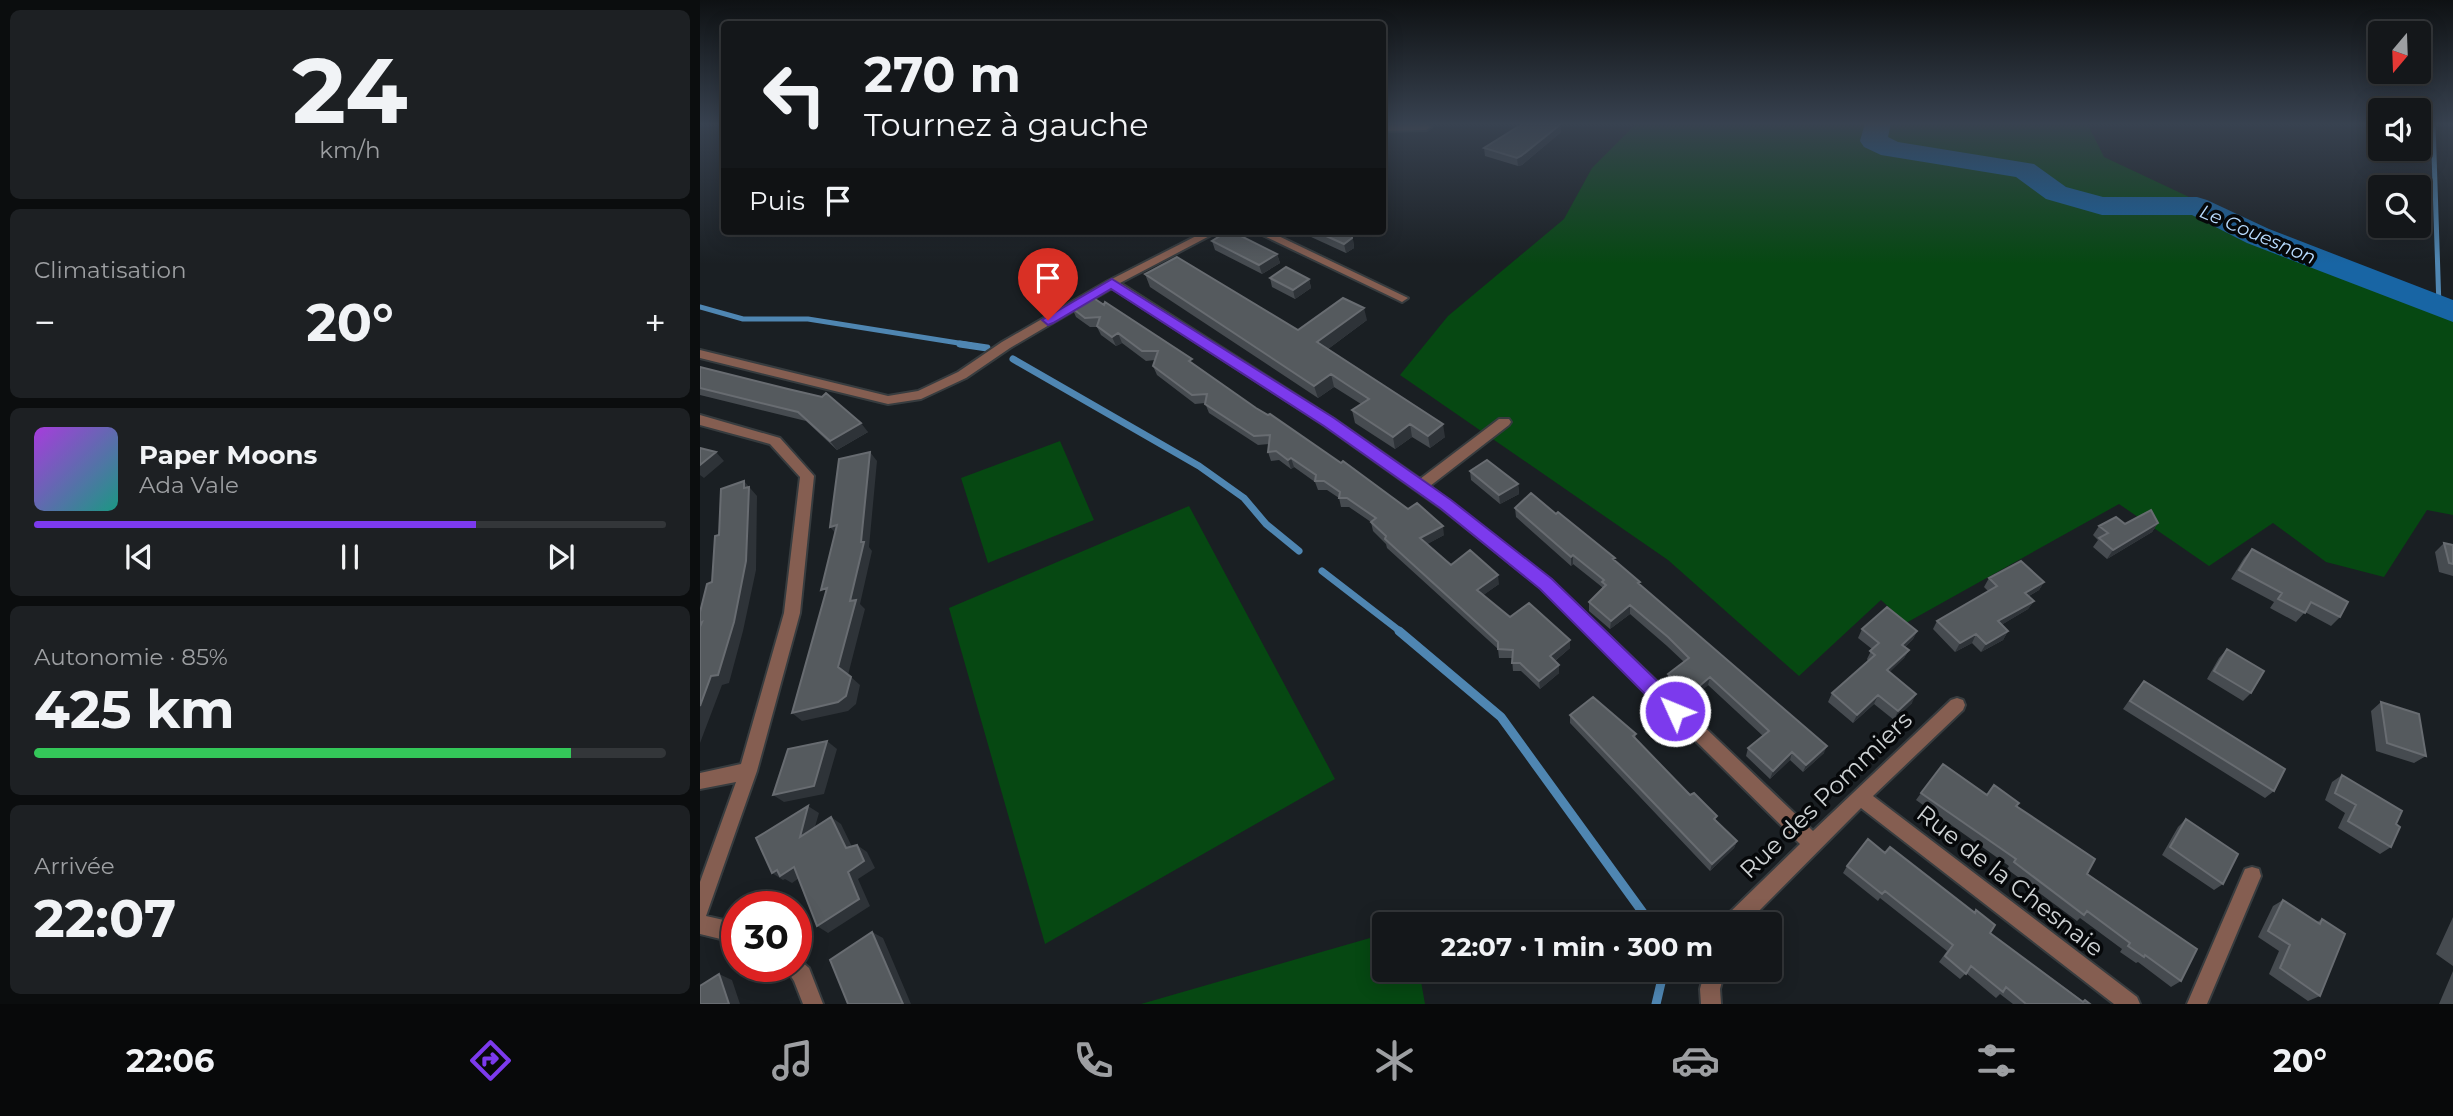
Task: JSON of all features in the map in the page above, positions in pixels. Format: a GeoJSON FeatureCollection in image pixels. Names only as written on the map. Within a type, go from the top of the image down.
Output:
{"type":"FeatureCollection","features":[{"type":"Feature","properties":{"kind":"street"},"geometry":{"type":"LineString","coordinates":[[700,354],[888,400],[921,395],[962,375],[1006,345],[1112,283],[1206,235]]}},
{"type":"Feature","properties":{"kind":"street"},"geometry":{"type":"LineString","coordinates":[[1268,235],[1402,298]]}},
{"type":"Feature","properties":{"kind":"street"},"geometry":{"type":"LineString","coordinates":[[1112,283],[1329,422],[1420,486],[1546,584],[1813,844]]}},
{"type":"Feature","properties":{"kind":"street"},"geometry":{"type":"LineString","coordinates":[[700,420],[775,441],[807,476],[792,613],[748,771],[700,909]]}},
{"type":"Feature","properties":{"kind":"street"},"geometry":{"type":"LineString","coordinates":[[1420,486],[1504,422]]}},
{"type":"Feature","properties":{"kind":"street","name":"Rue des Pommiers"},"geometry":{"type":"LineString","coordinates":[[1744,912],[1957,705]]}},
{"type":"Feature","properties":{"kind":"street"},"geometry":{"type":"LineString","coordinates":[[700,781],[748,771]]}},
{"type":"Feature","properties":{"kind":"street","name":"Rue de la Chesnaie"},"geometry":{"type":"LineString","coordinates":[[1860,797],[2130,1004]]}},
{"type":"Feature","properties":{"kind":"street"},"geometry":{"type":"LineString","coordinates":[[2197,1004],[2252,876]]}},
{"type":"Feature","properties":{"kind":"street"},"geometry":{"type":"LineString","coordinates":[[700,924],[721,929]]}},
{"type":"Feature","properties":{"kind":"street"},"geometry":{"type":"LineString","coordinates":[[805,982],[813,1004]]}},
{"type":"Feature","properties":{"kind":"street"},"geometry":{"type":"LineString","coordinates":[[1711,1004],[1712,982]]}},
{"type":"Feature","properties":{"kind":"green space"},"geometry":{"type":"Polygon","coordinates":[[[1591,170],[2131,170],[2453,321],[2453,515],[2427,510],[2384,577],[2326,562],[2273,523],[2209,566],[2119,504],[1906,623],[1881,600],[1799,676],[1668,560],[1400,375],[1448,316],[1564,219],[1591,170]]]}},
{"type":"Feature","properties":{"kind":"green space"},"geometry":{"type":"Polygon","coordinates":[[[1060,441],[1094,520],[988,563],[961,478],[1060,441]]]}},
{"type":"Feature","properties":{"kind":"green space"},"geometry":{"type":"Polygon","coordinates":[[[1189,506],[1335,779],[1045,944],[949,608],[1189,506]]]}},
{"type":"Feature","properties":{"kind":"green space"},"geometry":{"type":"Polygon","coordinates":[[[1372,937],[1372,982],[1421,982],[1425,1004],[1141,1004],[1372,937]]]}},
{"type":"Feature","properties":{"kind":"building"},"geometry":{"type":"Polygon","coordinates":[[[1222,235],[1239,235],[1277,254],[1259,265],[1212,241],[1222,235]]]}},
{"type":"Feature","properties":{"kind":"building"},"geometry":{"type":"Polygon","coordinates":[[[1324,235],[1352,235],[1344,244],[1324,235]]]}},
{"type":"Feature","properties":{"kind":"building"},"geometry":{"type":"Polygon","coordinates":[[[1177,257],[1298,330],[1343,298],[1364,308],[1317,342],[1443,424],[1428,436],[1410,424],[1393,437],[1352,410],[1369,399],[1331,374],[1314,386],[1145,274],[1177,257]]]}},
{"type":"Feature","properties":{"kind":"building"},"geometry":{"type":"Polygon","coordinates":[[[1286,267],[1309,279],[1293,290],[1270,278],[1286,267]]]}},
{"type":"Feature","properties":{"kind":"building"},"geometry":{"type":"Polygon","coordinates":[[[1092,297],[1104,305],[1105,302],[1192,359],[1189,361],[1256,408],[1270,414],[1341,463],[1343,461],[1408,509],[1417,503],[1443,526],[1420,538],[1451,565],[1470,550],[1498,575],[1477,590],[1510,617],[1529,603],[1570,640],[1550,656],[1559,665],[1539,681],[1520,663],[1512,663],[1513,650],[1498,649],[1498,642],[1385,539],[1386,536],[1371,522],[1376,518],[1347,498],[1339,498],[1340,492],[1324,481],[1315,481],[1316,475],[1291,458],[1288,460],[1276,451],[1268,452],[1270,435],[1254,436],[1205,404],[1207,394],[1192,395],[1153,366],[1158,351],[1142,351],[1118,333],[1112,337],[1097,326],[1100,317],[1085,318],[1072,308],[1092,297]]]}},
{"type":"Feature","properties":{"kind":"building"},"geometry":{"type":"Polygon","coordinates":[[[700,367],[822,397],[826,393],[861,423],[830,441],[798,412],[700,388],[700,367]]]}},
{"type":"Feature","properties":{"kind":"building"},"geometry":{"type":"Polygon","coordinates":[[[700,448],[716,452],[700,465],[700,448]]]}},
{"type":"Feature","properties":{"kind":"building"},"geometry":{"type":"Polygon","coordinates":[[[870,452],[861,542],[864,542],[850,601],[856,600],[838,667],[851,677],[846,696],[838,702],[792,713],[827,588],[821,590],[837,525],[830,527],[839,459],[870,452]]]}},
{"type":"Feature","properties":{"kind":"building"},"geometry":{"type":"Polygon","coordinates":[[[1487,460],[1518,484],[1499,495],[1470,471],[1487,460]]]}},
{"type":"Feature","properties":{"kind":"building"},"geometry":{"type":"Polygon","coordinates":[[[744,481],[744,488],[749,487],[746,561],[734,622],[718,675],[711,676],[700,706],[700,612],[707,584],[712,582],[715,536],[719,535],[721,489],[744,481]]]}},
{"type":"Feature","properties":{"kind":"building"},"geometry":{"type":"Polygon","coordinates":[[[1531,493],[1615,558],[1613,559],[1640,582],[1638,583],[1827,746],[1806,765],[1792,752],[1773,771],[1748,748],[1769,731],[1710,677],[1690,694],[1668,674],[1689,658],[1668,637],[1630,605],[1611,621],[1589,602],[1606,585],[1602,582],[1604,580],[1573,555],[1571,557],[1515,508],[1531,493]]]}},
{"type":"Feature","properties":{"kind":"building"},"geometry":{"type":"Polygon","coordinates":[[[2151,510],[2158,523],[2113,550],[2099,538],[2108,533],[2099,526],[2116,517],[2125,524],[2151,510]]]}},
{"type":"Feature","properties":{"kind":"building"},"geometry":{"type":"Polygon","coordinates":[[[2444,543],[2453,545],[2453,564],[2449,563],[2444,543]]]}},
{"type":"Feature","properties":{"kind":"building"},"geometry":{"type":"Polygon","coordinates":[[[2252,549],[2348,602],[2340,617],[2311,602],[2305,613],[2278,599],[2282,593],[2239,570],[2252,549]]]}},
{"type":"Feature","properties":{"kind":"building"},"geometry":{"type":"Polygon","coordinates":[[[2021,561],[2044,582],[2025,593],[2034,601],[1998,621],[2008,631],[1986,644],[1976,634],[1960,643],[1937,621],[1997,586],[1989,578],[2021,561]]]}},
{"type":"Feature","properties":{"kind":"building"},"geometry":{"type":"Polygon","coordinates":[[[1887,607],[1917,631],[1902,645],[1909,650],[1887,670],[1916,694],[1898,711],[1878,695],[1857,715],[1832,693],[1875,655],[1870,651],[1879,643],[1862,629],[1887,607]]]}},
{"type":"Feature","properties":{"kind":"building"},"geometry":{"type":"Polygon","coordinates":[[[2227,649],[2264,671],[2251,693],[2214,671],[2227,649]]]}},
{"type":"Feature","properties":{"kind":"building"},"geometry":{"type":"Polygon","coordinates":[[[2144,681],[2285,769],[2274,791],[2130,701],[2144,681]]]}},
{"type":"Feature","properties":{"kind":"building"},"geometry":{"type":"Polygon","coordinates":[[[1593,697],[1636,734],[1633,736],[1690,795],[1694,793],[1717,816],[1714,819],[1737,841],[1712,864],[1570,715],[1593,697]]]}},
{"type":"Feature","properties":{"kind":"building"},"geometry":{"type":"Polygon","coordinates":[[[2381,702],[2419,714],[2426,756],[2387,743],[2381,702]]]}},
{"type":"Feature","properties":{"kind":"building"},"geometry":{"type":"Polygon","coordinates":[[[827,741],[814,786],[773,795],[788,749],[827,741]]]}},
{"type":"Feature","properties":{"kind":"building"},"geometry":{"type":"Polygon","coordinates":[[[1943,764],[1987,795],[1994,785],[2019,803],[2016,806],[2095,859],[2087,874],[2197,949],[2181,981],[2128,946],[2130,943],[2087,911],[2084,915],[2014,862],[2016,859],[1921,793],[1943,764]]]}},
{"type":"Feature","properties":{"kind":"building"},"geometry":{"type":"Polygon","coordinates":[[[2342,775],[2402,811],[2396,824],[2400,827],[2391,847],[2348,821],[2356,805],[2335,793],[2342,775]]]}},
{"type":"Feature","properties":{"kind":"building"},"geometry":{"type":"Polygon","coordinates":[[[808,806],[800,837],[831,817],[846,848],[857,845],[864,861],[848,872],[859,899],[817,926],[812,913],[812,891],[803,891],[794,867],[780,876],[777,870],[772,873],[756,838],[808,806]]]}},
{"type":"Feature","properties":{"kind":"building"},"geometry":{"type":"Polygon","coordinates":[[[2186,819],[2238,854],[2223,884],[2170,847],[2186,819]]]}},
{"type":"Feature","properties":{"kind":"building"},"geometry":{"type":"Polygon","coordinates":[[[1868,839],[1885,853],[1890,847],[1975,913],[1976,910],[1995,925],[1990,933],[2083,1002],[2085,1000],[2090,1004],[2026,1004],[2006,987],[2003,992],[1971,966],[1966,974],[1945,956],[1953,945],[1885,891],[1882,894],[1847,866],[1868,839]]]}},
{"type":"Feature","properties":{"kind":"building"},"geometry":{"type":"Polygon","coordinates":[[[2283,900],[2320,924],[2322,919],[2345,934],[2320,996],[2280,968],[2290,945],[2268,931],[2283,900]]]}},
{"type":"Feature","properties":{"kind":"building"},"geometry":{"type":"Polygon","coordinates":[[[872,932],[903,1004],[848,1004],[830,960],[872,932]]]}},
{"type":"Feature","properties":{"kind":"building"},"geometry":{"type":"Polygon","coordinates":[[[719,974],[729,1004],[700,1004],[700,986],[719,974]]]}},
{"type":"Feature","properties":{"kind":"waterway","name":"Le Couesnon"},"geometry":{"type":"LineString","coordinates":[[2023,170],[2056,193],[2102,206],[2197,206],[2258,236],[2453,312]]}},
{"type":"Feature","properties":{"kind":"waterway"},"geometry":{"type":"LineString","coordinates":[[2435,170],[2439,307]]}},
{"type":"Feature","properties":{"kind":"waterway"},"geometry":{"type":"LineString","coordinates":[[700,307],[743,319],[808,319],[971,345]]}},
{"type":"Feature","properties":{"kind":"waterway"},"geometry":{"type":"LineString","coordinates":[[960,344],[987,348]]}},
{"type":"Feature","properties":{"kind":"waterway"},"geometry":{"type":"LineString","coordinates":[[1013,359],[1199,466],[1244,498],[1266,524],[1299,551]]}},
{"type":"Feature","properties":{"kind":"waterway"},"geometry":{"type":"LineString","coordinates":[[1322,571],[1401,632]]}},
{"type":"Feature","properties":{"kind":"waterway"},"geometry":{"type":"LineString","coordinates":[[1399,631],[1501,717],[1642,912]]}},
{"type":"Feature","properties":{"kind":"waterway"},"geometry":{"type":"LineString","coordinates":[[1656,1004],[1661,982]]}},
{"type":"Feature","properties":{"kind":"route"},"geometry":{"type":"LineString","coordinates":[[1048,320],[1112,283],[1329,422],[1446,504],[1546,584],[1675,711]]}}]}
